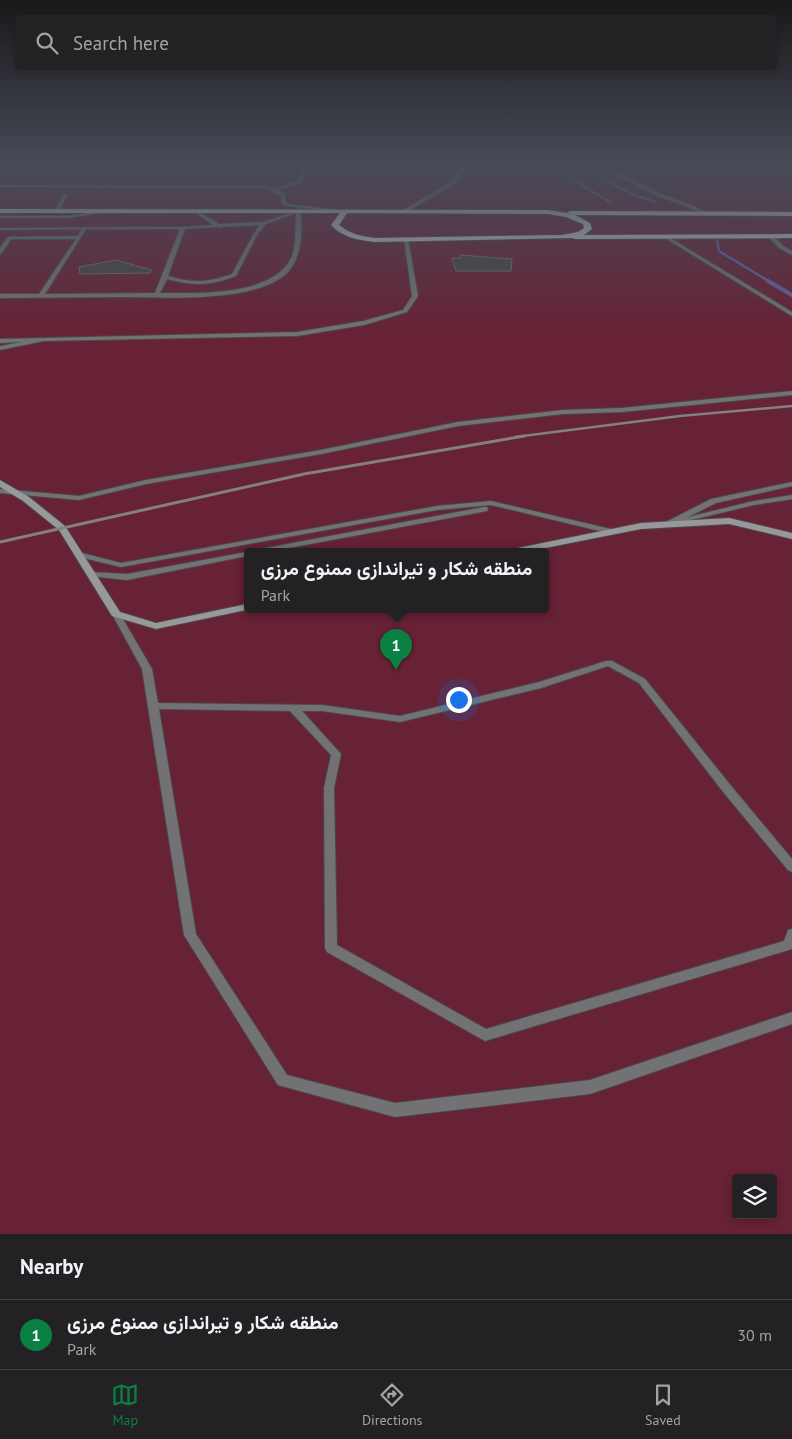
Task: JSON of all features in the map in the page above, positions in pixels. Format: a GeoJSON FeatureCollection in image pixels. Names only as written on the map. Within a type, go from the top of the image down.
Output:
{"type":"FeatureCollection","features":[{"type":"Feature","properties":{"kind":"highway"},"geometry":{"type":"LineString","coordinates":[[337,220],[334,226],[341,232],[352,237],[375,240],[792,236]]}},
{"type":"Feature","properties":{"kind":"highway"},"geometry":{"type":"LineString","coordinates":[[562,237],[580,234],[588,229],[586,223],[578,220]]}},
{"type":"Feature","properties":{"kind":"highway"},"geometry":{"type":"LineString","coordinates":[[711,220],[727,236]]}},
{"type":"Feature","properties":{"kind":"main road"},"geometry":{"type":"LineString","coordinates":[[0,483],[17,493],[62,528],[116,614],[156,626],[244,608]]}},
{"type":"Feature","properties":{"kind":"main road"},"geometry":{"type":"LineString","coordinates":[[533,548],[641,526],[729,521],[792,536]]}},
{"type":"Feature","properties":{"kind":"street"},"geometry":{"type":"LineString","coordinates":[[770,236],[781,247],[792,253]]}},
{"type":"Feature","properties":{"kind":"lane"},"geometry":{"type":"LineString","coordinates":[[209,220],[220,227]]}},
{"type":"Feature","properties":{"kind":"lane"},"geometry":{"type":"LineString","coordinates":[[0,229],[220,227],[264,224],[276,220]]}},
{"type":"Feature","properties":{"kind":"lane"},"geometry":{"type":"LineString","coordinates":[[0,296],[157,296],[243,290],[273,280],[288,268],[295,256],[297,220]]}},
{"type":"Feature","properties":{"kind":"lane"},"geometry":{"type":"LineString","coordinates":[[165,277],[189,284],[214,283],[234,276],[255,234],[264,224]]}},
{"type":"Feature","properties":{"kind":"lane"},"geometry":{"type":"LineString","coordinates":[[41,296],[85,228]]}},
{"type":"Feature","properties":{"kind":"lane"},"geometry":{"type":"LineString","coordinates":[[157,296],[183,228]]}},
{"type":"Feature","properties":{"kind":"lane"},"geometry":{"type":"LineString","coordinates":[[0,238],[79,237]]}},
{"type":"Feature","properties":{"kind":"lane"},"geometry":{"type":"LineString","coordinates":[[668,237],[792,314]]}},
{"type":"Feature","properties":{"kind":"lane"},"geometry":{"type":"LineString","coordinates":[[0,252],[10,238]]}},
{"type":"Feature","properties":{"kind":"lane"},"geometry":{"type":"LineString","coordinates":[[0,341],[297,334],[364,323],[405,311],[415,296],[406,239]]}},
{"type":"Feature","properties":{"kind":"lane"},"geometry":{"type":"LineString","coordinates":[[0,348],[44,339]]}},
{"type":"Feature","properties":{"kind":"lane"},"geometry":{"type":"LineString","coordinates":[[0,491],[79,498],[146,482],[322,452],[458,424],[563,412],[622,410],[792,394]]}},
{"type":"Feature","properties":{"kind":"lane"},"geometry":{"type":"LineString","coordinates":[[666,524],[714,501],[792,484]]}},
{"type":"Feature","properties":{"kind":"lane"},"geometry":{"type":"LineString","coordinates":[[0,496],[17,493]]}},
{"type":"Feature","properties":{"kind":"lane"},"geometry":{"type":"LineString","coordinates":[[666,524],[754,503],[792,497]]}},
{"type":"Feature","properties":{"kind":"lane"},"geometry":{"type":"LineString","coordinates":[[78,554],[121,565],[437,508],[490,503],[612,532]]}},
{"type":"Feature","properties":{"kind":"lane"},"geometry":{"type":"LineString","coordinates":[[277,548],[501,506]]}},
{"type":"Feature","properties":{"kind":"lane"},"geometry":{"type":"LineString","coordinates":[[90,574],[127,577],[244,555]]}},
{"type":"Feature","properties":{"kind":"lane"},"geometry":{"type":"LineString","coordinates":[[116,614],[147,669],[190,935],[283,1080],[395,1110],[590,1087],[792,1018]]}},
{"type":"Feature","properties":{"kind":"lane"},"geometry":{"type":"LineString","coordinates":[[154,706],[322,708],[400,719],[541,685],[610,663],[642,681],[792,867]]}},
{"type":"Feature","properties":{"kind":"lane"},"geometry":{"type":"LineString","coordinates":[[293,708],[336,754],[329,788],[331,948],[485,1035],[789,945],[792,934]]}},
{"type":"Feature","properties":{"kind":"shaded area"},"geometry":{"type":"Polygon","coordinates":[[[0,220],[792,220],[792,1234],[0,1234],[0,220]]]}},
{"type":"Feature","properties":{"kind":"building"},"geometry":{"type":"Polygon","coordinates":[[[460,255],[512,259],[511,271],[456,271],[452,258],[461,258],[460,255]]]}},
{"type":"Feature","properties":{"kind":"building"},"geometry":{"type":"Polygon","coordinates":[[[116,260],[151,270],[150,273],[80,274],[79,267],[116,260]]]}},
{"type":"Feature","properties":{"kind":"waterway"},"geometry":{"type":"LineString","coordinates":[[717,240],[719,251],[770,282]]}},
{"type":"Feature","properties":{"kind":"waterway"},"geometry":{"type":"LineString","coordinates":[[768,281],[792,295]]}},
{"type":"Feature","properties":{"kind":"railway"},"geometry":{"type":"LineString","coordinates":[[515,437],[680,416],[792,406]]}},
{"type":"Feature","properties":{"kind":"railway"},"geometry":{"type":"LineString","coordinates":[[0,542],[304,474],[524,436]]}},
{"type":"Feature","properties":{"kind":"place","name":"منطقه شکار و تیراندازی ممنوع مرزی"},"geometry":{"type":"Point","coordinates":[396,670]}}]}
